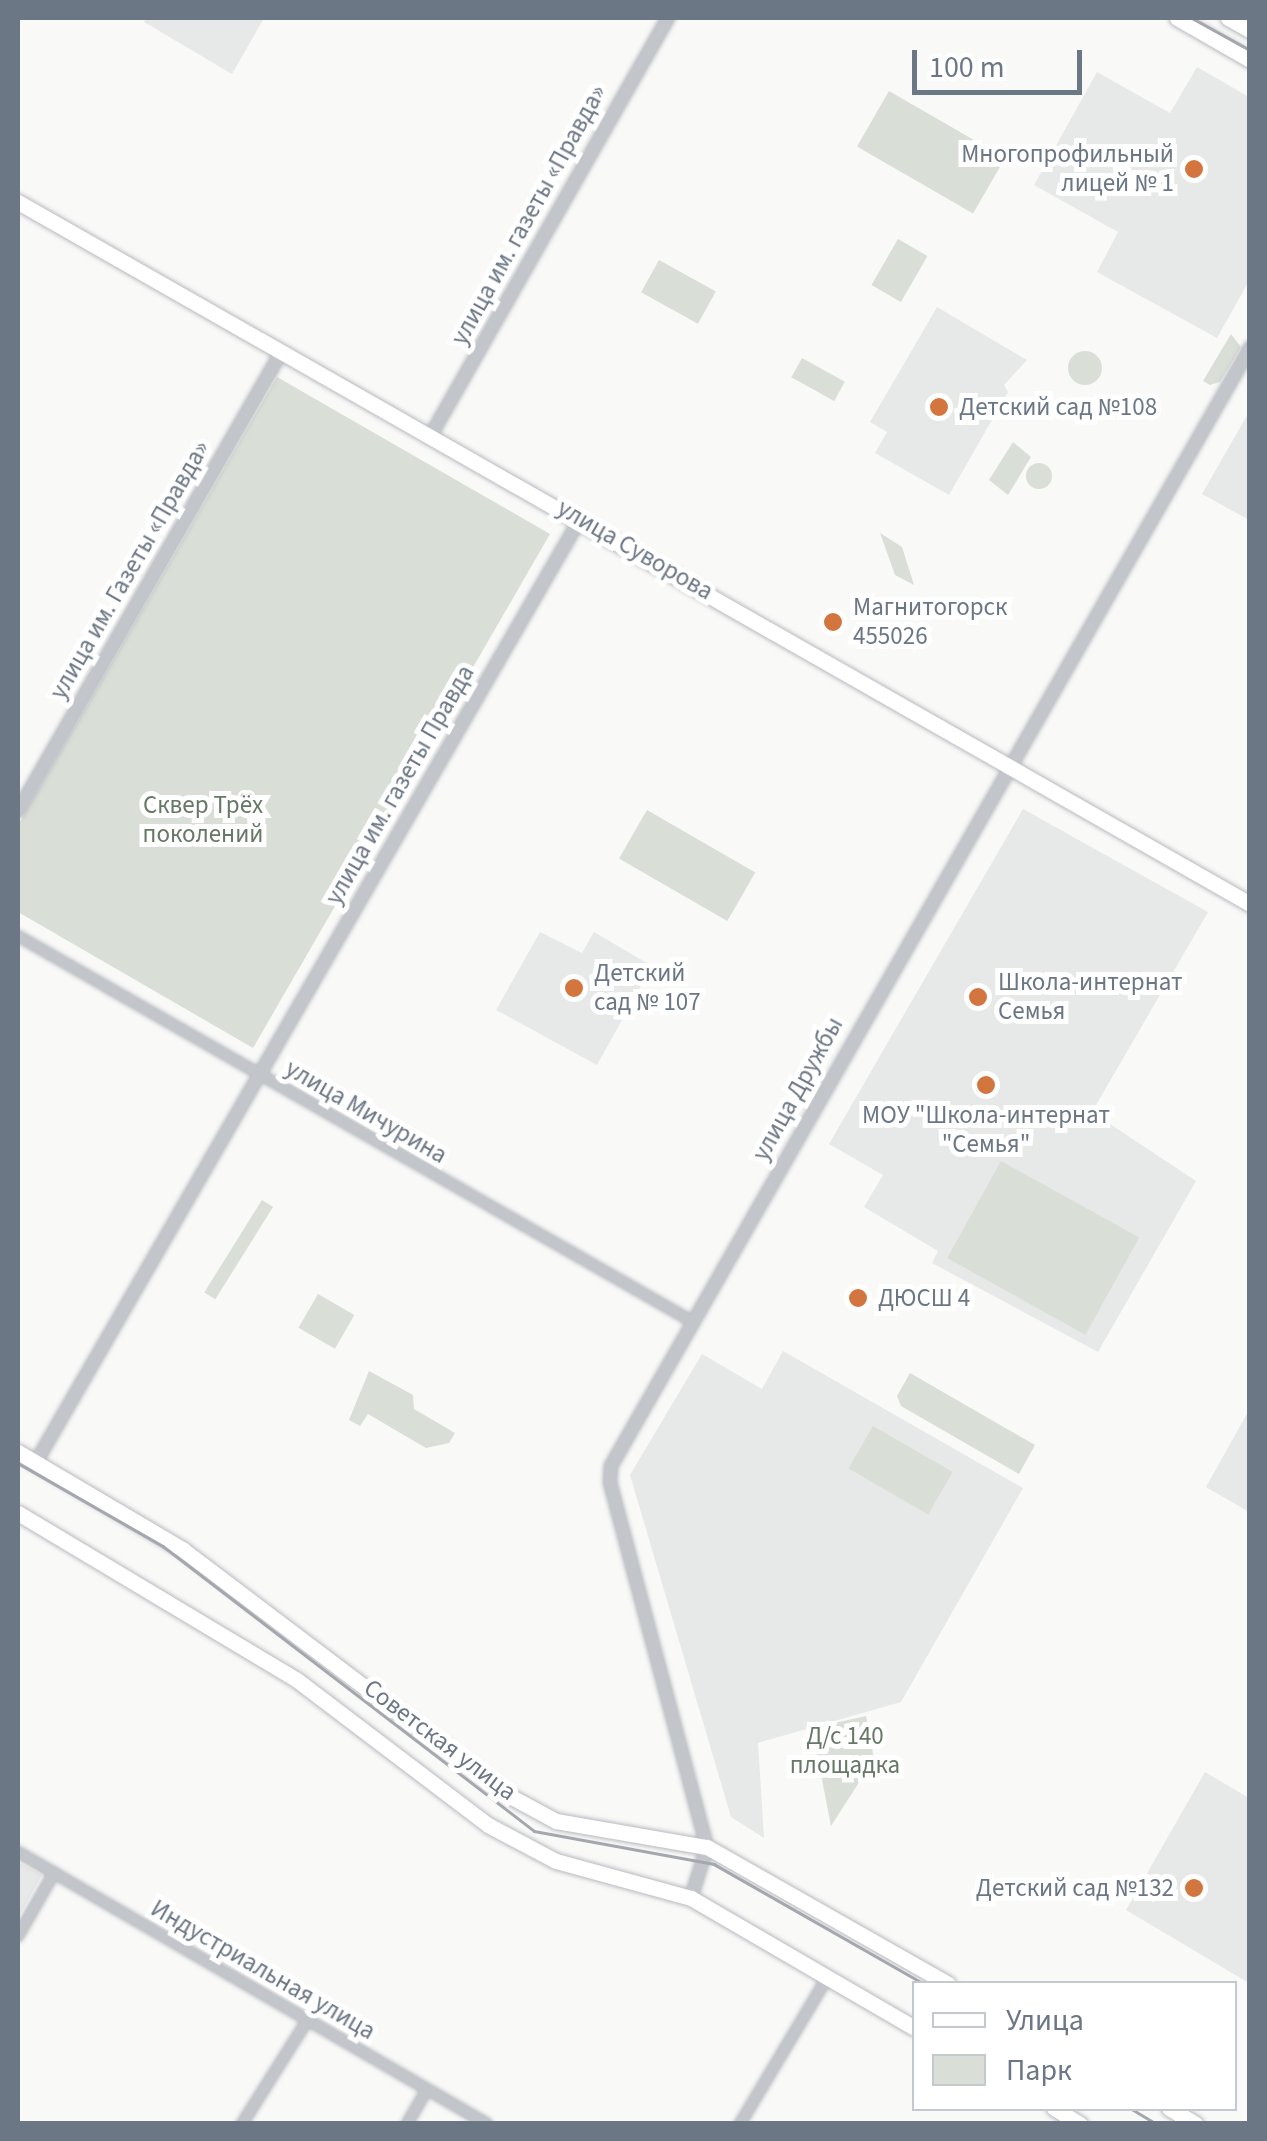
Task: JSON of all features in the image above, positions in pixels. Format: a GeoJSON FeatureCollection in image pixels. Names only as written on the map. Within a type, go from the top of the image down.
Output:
{"type":"FeatureCollection","features":[{"type":"Feature","properties":{"kind":"main road"},"geometry":{"type":"LineString","coordinates":[[1177,18],[1250,60]]}},
{"type":"Feature","properties":{"kind":"main road"},"geometry":{"type":"LineString","coordinates":[[1228,18],[1250,30]]}},
{"type":"Feature","properties":{"kind":"main road","name":"улица Суворова"},"geometry":{"type":"LineString","coordinates":[[18,202],[1250,904]]}},
{"type":"Feature","properties":{"kind":"main road","name":"Советская улица"},"geometry":{"type":"LineString","coordinates":[[18,1452],[182,1549],[506,1794],[556,1820],[707,1848],[943,1981]]}},
{"type":"Feature","properties":{"kind":"main road","name":"Советская улица"},"geometry":{"type":"LineString","coordinates":[[18,1513],[297,1680],[488,1825],[556,1861],[691,1898],[912,2027]]}},
{"type":"Feature","properties":{"kind":"main road"},"geometry":{"type":"LineString","coordinates":[[1174,2111],[1196,2124]]}},
{"type":"Feature","properties":{"kind":"street","name":"улица им. газеты «Правда»"},"geometry":{"type":"LineString","coordinates":[[431,434],[668,18]]}},
{"type":"Feature","properties":{"kind":"street","name":"улица Дружбы"},"geometry":{"type":"LineString","coordinates":[[707,1848],[610,1482],[620,1448],[1008,764],[1250,348]]}},
{"type":"Feature","properties":{"kind":"street","name":"улица им. Газеты «Правда»"},"geometry":{"type":"LineString","coordinates":[[18,811],[282,351]]}},
{"type":"Feature","properties":{"kind":"street","name":"улица им. газеты Правда"},"geometry":{"type":"LineString","coordinates":[[262,1075],[580,519]]}},
{"type":"Feature","properties":{"kind":"street","name":"улица Мичурина"},"geometry":{"type":"LineString","coordinates":[[18,936],[694,1322]]}},
{"type":"Feature","properties":{"kind":"street"},"geometry":{"type":"LineString","coordinates":[[36,1462],[262,1075]]}},
{"type":"Feature","properties":{"kind":"street"},"geometry":{"type":"LineString","coordinates":[[691,1898],[707,1848]]}},
{"type":"Feature","properties":{"kind":"street","name":"Индустриальная улица"},"geometry":{"type":"LineString","coordinates":[[18,1852],[488,2124]]}},
{"type":"Feature","properties":{"kind":"street"},"geometry":{"type":"LineString","coordinates":[[18,1936],[54,1873]]}},
{"type":"Feature","properties":{"kind":"street"},"geometry":{"type":"LineString","coordinates":[[740,2124],[827,1978]]}},
{"type":"Feature","properties":{"kind":"street"},"geometry":{"type":"LineString","coordinates":[[242,2124],[308,2019]]}},
{"type":"Feature","properties":{"kind":"street"},"geometry":{"type":"LineString","coordinates":[[407,2124],[427,2090]]}},
{"type":"Feature","properties":{"kind":"shaded area"},"geometry":{"type":"Polygon","coordinates":[[[147,18],[264,18],[232,74],[144,22],[147,18]]]}},
{"type":"Feature","properties":{"kind":"shaded area","name":"Многопрофильный лицей № 1"},"geometry":{"type":"Polygon","coordinates":[[[1197,67],[1249,97],[1249,281],[1217,338],[1097,272],[1118,232],[1034,185],[1097,72],[1170,113],[1197,67]]]}},
{"type":"Feature","properties":{"kind":"shaded area","name":"Детский сад №108"},"geometry":{"type":"Polygon","coordinates":[[[937,307],[1027,360],[1004,385],[1008,392],[949,495],[875,453],[887,432],[870,422],[937,307]]]}},
{"type":"Feature","properties":{"kind":"shaded area"},"geometry":{"type":"Polygon","coordinates":[[[1249,412],[1249,520],[1202,494],[1249,412]]]}},
{"type":"Feature","properties":{"kind":"shaded area","name":"МОУ \"Школа-интернат \"Семья\""},"geometry":{"type":"Polygon","coordinates":[[[1023,809],[1208,912],[1092,1112],[1196,1181],[1098,1352],[932,1263],[938,1251],[864,1207],[883,1175],[829,1144],[1023,809]]]}},
{"type":"Feature","properties":{"kind":"shaded area","name":"Детский сад № 107"},"geometry":{"type":"Polygon","coordinates":[[[540,932],[582,953],[594,932],[652,966],[597,1065],[496,1010],[540,932]]]}},
{"type":"Feature","properties":{"kind":"shaded area"},"geometry":{"type":"Polygon","coordinates":[[[783,1351],[1023,1488],[901,1702],[758,1743],[764,1838],[731,1817],[630,1475],[702,1354],[762,1389],[783,1351]]]}},
{"type":"Feature","properties":{"kind":"shaded area"},"geometry":{"type":"Polygon","coordinates":[[[1249,1410],[1249,1512],[1206,1487],[1249,1410]]]}},
{"type":"Feature","properties":{"kind":"shaded area","name":"Детский сад №132"},"geometry":{"type":"Polygon","coordinates":[[[1205,1772],[1249,1798],[1249,1983],[1126,1910],[1205,1772]]]}},
{"type":"Feature","properties":{"kind":"shaded area"},"geometry":{"type":"Polygon","coordinates":[[[18,1862],[42,1875],[18,1918],[18,1862]]]}},
{"type":"Feature","properties":{"kind":"green space"},"geometry":{"type":"Polygon","coordinates":[[[889,91],[1005,158],[973,213],[857,146],[889,91]]]}},
{"type":"Feature","properties":{"kind":"green space"},"geometry":{"type":"Polygon","coordinates":[[[898,239],[927,256],[901,302],[872,285],[898,239]]]}},
{"type":"Feature","properties":{"kind":"green space"},"geometry":{"type":"Polygon","coordinates":[[[659,260],[716,292],[698,324],[641,292],[659,260]]]}},
{"type":"Feature","properties":{"kind":"green space"},"geometry":{"type":"Polygon","coordinates":[[[1231,334],[1241,347],[1220,382],[1210,385],[1203,381],[1231,334]]]}},
{"type":"Feature","properties":{"kind":"green space"},"geometry":{"type":"Polygon","coordinates":[[[1085,351],[1097,356],[1102,368],[1097,380],[1085,385],[1073,380],[1068,368],[1073,356],[1085,351]]]}},
{"type":"Feature","properties":{"kind":"green space"},"geometry":{"type":"Polygon","coordinates":[[[802,358],[845,382],[834,401],[791,377],[802,358]]]}},
{"type":"Feature","properties":{"kind":"green space","name":"Сквер Трёх поколений"},"geometry":{"type":"Polygon","coordinates":[[[277,377],[550,534],[253,1048],[18,912],[18,825],[277,377]]]}},
{"type":"Feature","properties":{"kind":"green space"},"geometry":{"type":"Polygon","coordinates":[[[1013,442],[1031,457],[1008,495],[989,480],[1013,442]]]}},
{"type":"Feature","properties":{"kind":"green space"},"geometry":{"type":"Polygon","coordinates":[[[1039,463],[1048,467],[1052,476],[1048,485],[1039,489],[1030,485],[1026,476],[1030,467],[1039,463]]]}},
{"type":"Feature","properties":{"kind":"green space"},"geometry":{"type":"Polygon","coordinates":[[[880,533],[902,547],[914,585],[895,575],[880,533]]]}},
{"type":"Feature","properties":{"kind":"green space"},"geometry":{"type":"Polygon","coordinates":[[[647,810],[755,872],[727,921],[619,858],[647,810]]]}},
{"type":"Feature","properties":{"kind":"green space"},"geometry":{"type":"Polygon","coordinates":[[[1001,1161],[1139,1238],[1085,1335],[947,1258],[1001,1161]]]}},
{"type":"Feature","properties":{"kind":"green space"},"geometry":{"type":"Polygon","coordinates":[[[262,1200],[273,1207],[215,1299],[204,1292],[262,1200]]]}},
{"type":"Feature","properties":{"kind":"green space"},"geometry":{"type":"Polygon","coordinates":[[[318,1294],[354,1315],[335,1349],[298,1328],[318,1294]]]}},
{"type":"Feature","properties":{"kind":"green space"},"geometry":{"type":"Polygon","coordinates":[[[369,1371],[413,1395],[414,1409],[455,1433],[449,1443],[426,1448],[368,1414],[360,1426],[349,1420],[369,1371]]]}},
{"type":"Feature","properties":{"kind":"green space"},"geometry":{"type":"Polygon","coordinates":[[[910,1373],[1035,1445],[1019,1474],[901,1406],[897,1396],[910,1373]]]}},
{"type":"Feature","properties":{"kind":"green space"},"geometry":{"type":"Polygon","coordinates":[[[873,1426],[953,1472],[928,1514],[848,1468],[873,1426]]]}},
{"type":"Feature","properties":{"kind":"green space","name":"Д/с 140 площадка"},"geometry":{"type":"Polygon","coordinates":[[[866,1716],[874,1759],[831,1826],[812,1728],[866,1716]]]}},
{"type":"Feature","properties":{"kind":"tram line"},"geometry":{"type":"LineString","coordinates":[[1192,18],[1250,50]]}},
{"type":"Feature","properties":{"kind":"tram line"},"geometry":{"type":"LineString","coordinates":[[18,1463],[163,1546],[534,1831],[714,1864],[919,1981]]}},
{"type":"Feature","properties":{"kind":"tram line"},"geometry":{"type":"LineString","coordinates":[[1135,2111],[1157,2124]]}},
{"type":"Feature","properties":{"kind":"place","name":"Многопрофильный лицей № 1"},"geometry":{"type":"Point","coordinates":[1194,169]}},
{"type":"Feature","properties":{"kind":"place","name":"Детский сад №108"},"geometry":{"type":"Point","coordinates":[939,407]}},
{"type":"Feature","properties":{"kind":"place","name":"Магнитогорск 455026"},"geometry":{"type":"Point","coordinates":[833,622]}},
{"type":"Feature","properties":{"kind":"place","name":"Детский сад № 107"},"geometry":{"type":"Point","coordinates":[574,988]}},
{"type":"Feature","properties":{"kind":"place","name":"Школа-интернат Семья"},"geometry":{"type":"Point","coordinates":[978,997]}},
{"type":"Feature","properties":{"kind":"place","name":"МОУ \"Школа-интернат \"Семья\""},"geometry":{"type":"Point","coordinates":[986,1085]}},
{"type":"Feature","properties":{"kind":"place","name":"ДЮСШ 4"},"geometry":{"type":"Point","coordinates":[858,1298]}},
{"type":"Feature","properties":{"kind":"place","name":"Детский сад №132"},"geometry":{"type":"Point","coordinates":[1194,1888]}}]}
